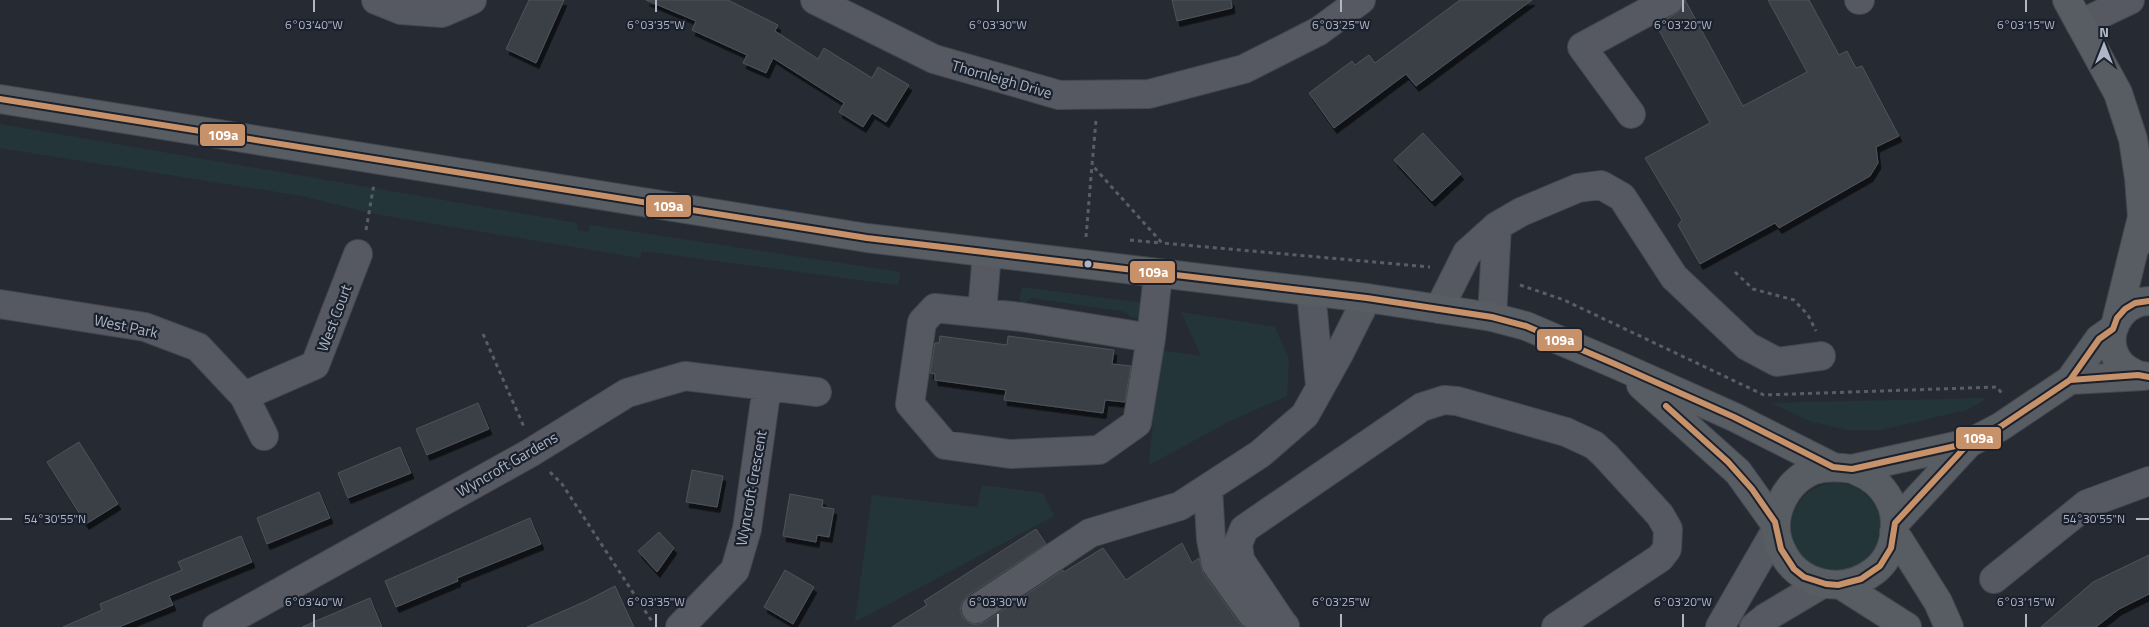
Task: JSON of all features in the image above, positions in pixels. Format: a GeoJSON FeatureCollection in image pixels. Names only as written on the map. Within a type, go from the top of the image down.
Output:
{"type":"FeatureCollection","features":[{"type":"Feature","properties":{"kind":"main road"},"geometry":{"type":"LineString","coordinates":[[2067,0],[2118,93],[2133,140],[2145,228],[2115,324],[2112,341],[2117,357],[2128,370],[2144,376]]}},
{"type":"Feature","properties":{"kind":"main road"},"geometry":{"type":"LineString","coordinates":[[0,99],[867,238],[1158,275],[1367,298],[1492,317],[1526,326],[1734,417],[1842,468],[1869,477],[1883,490],[1892,506],[1895,528],[1893,541],[1886,557],[1875,571],[1860,580],[1832,585]]}},
{"type":"Feature","properties":{"kind":"main road"},"geometry":{"type":"LineString","coordinates":[[1907,627],[1832,585],[1804,577],[1790,564],[1780,548],[1776,527],[1778,511],[1785,494],[1798,480],[1814,470],[1842,468],[1970,443],[2000,427],[2070,380],[2099,339],[2115,324],[2125,309],[2135,304],[2149,301]]}},
{"type":"Feature","properties":{"kind":"main road"},"geometry":{"type":"LineString","coordinates":[[1615,364],[1659,399],[1738,472],[1776,527]]}},
{"type":"Feature","properties":{"kind":"main road"},"geometry":{"type":"LineString","coordinates":[[2070,380],[2144,376]]}},
{"type":"Feature","properties":{"kind":"main road"},"geometry":{"type":"LineString","coordinates":[[1895,528],[1970,443]]}},
{"type":"Feature","properties":{"kind":"main road"},"geometry":{"type":"LineString","coordinates":[[1895,528],[1938,602],[1949,627]]}},
{"type":"Feature","properties":{"kind":"street"},"geometry":{"type":"LineString","coordinates":[[376,0],[401,10],[442,13],[472,0]]}},
{"type":"Feature","properties":{"kind":"street","name":"Thornleigh Drive"},"geometry":{"type":"LineString","coordinates":[[815,0],[934,58],[1059,95],[1149,94],[1244,69],[1319,31],[1361,0]]}},
{"type":"Feature","properties":{"kind":"street"},"geometry":{"type":"LineString","coordinates":[[1631,114],[1582,47],[1669,0]]}},
{"type":"Feature","properties":{"kind":"street"},"geometry":{"type":"LineString","coordinates":[[2080,24],[2130,0]]}},
{"type":"Feature","properties":{"kind":"street"},"geometry":{"type":"LineString","coordinates":[[1439,309],[1457,269],[1467,253],[1497,226],[1521,212],[1578,188],[1601,185],[1622,197],[1674,277],[1747,346],[1777,362],[1821,356]]}},
{"type":"Feature","properties":{"kind":"street"},"geometry":{"type":"LineString","coordinates":[[1492,317],[1497,226]]}},
{"type":"Feature","properties":{"kind":"street"},"geometry":{"type":"LineString","coordinates":[[982,312],[987,253]]}},
{"type":"Feature","properties":{"kind":"street","name":"West Court"},"geometry":{"type":"LineString","coordinates":[[244,396],[315,365],[358,254]]}},
{"type":"Feature","properties":{"kind":"street"},"geometry":{"type":"LineString","coordinates":[[1151,338],[982,312],[935,308],[922,322],[910,404],[945,446],[1010,454],[1099,450],[1137,423],[1151,338],[1158,275]]}},
{"type":"Feature","properties":{"kind":"street"},"geometry":{"type":"LineString","coordinates":[[1311,292],[1320,385]]}},
{"type":"Feature","properties":{"kind":"street"},"geometry":{"type":"LineString","coordinates":[[976,609],[1090,533],[1180,506],[1260,454],[1304,415],[1339,354],[1367,298]]}},
{"type":"Feature","properties":{"kind":"street","name":"West Park"},"geometry":{"type":"LineString","coordinates":[[0,304],[146,327],[198,347],[244,396],[264,436]]}},
{"type":"Feature","properties":{"kind":"street","name":"Wyncroft Gardens"},"geometry":{"type":"LineString","coordinates":[[217,627],[530,453],[627,393],[685,376],[817,392]]}},
{"type":"Feature","properties":{"kind":"street","name":"Wyncroft Crescent"},"geometry":{"type":"LineString","coordinates":[[680,627],[735,570],[747,528],[767,386]]}},
{"type":"Feature","properties":{"kind":"street"},"geometry":{"type":"LineString","coordinates":[[1285,627],[1240,560],[1238,544],[1244,528],[1422,407],[1444,400],[1457,401],[1566,432],[1594,445],[1660,515],[1668,529],[1667,549],[1660,558],[1556,627]]}},
{"type":"Feature","properties":{"kind":"street"},"geometry":{"type":"LineString","coordinates":[[1994,579],[2087,504],[2149,481]]}},
{"type":"Feature","properties":{"kind":"street"},"geometry":{"type":"LineString","coordinates":[[1208,488],[1211,539],[1216,564],[1252,614],[1285,627]]}},
{"type":"Feature","properties":{"kind":"street"},"geometry":{"type":"LineString","coordinates":[[1720,627],[1776,527]]}},
{"type":"Feature","properties":{"kind":"street"},"geometry":{"type":"LineString","coordinates":[[1754,627],[1765,618],[1832,585]]}},
{"type":"Feature","properties":{"kind":"path"},"geometry":{"type":"LineString","coordinates":[[1094,238],[1085,237],[1098,95]]}},
{"type":"Feature","properties":{"kind":"path"},"geometry":{"type":"LineString","coordinates":[[1092,165],[1162,243]]}},
{"type":"Feature","properties":{"kind":"path"},"geometry":{"type":"LineString","coordinates":[[358,254],[367,227],[374,184]]}},
{"type":"Feature","properties":{"kind":"path"},"geometry":{"type":"LineString","coordinates":[[1123,240],[1457,269]]}},
{"type":"Feature","properties":{"kind":"path"},"geometry":{"type":"LineString","coordinates":[[1734,272],[1753,290],[1794,300],[1808,315],[1816,332],[1826,392]]}},
{"type":"Feature","properties":{"kind":"path"},"geometry":{"type":"LineString","coordinates":[[484,334],[523,421],[530,453],[562,484],[656,627]]}},
{"type":"Feature","properties":{"kind":"shaded area"},"geometry":{"type":"Polygon","coordinates":[[[0,124],[577,223],[578,230],[589,232],[590,225],[900,272],[898,285],[642,251],[640,258],[375,214],[302,196],[0,148],[0,124]]]}},
{"type":"Feature","properties":{"kind":"shaded area"},"geometry":{"type":"Polygon","coordinates":[[[1022,287],[1143,303],[1141,315],[1138,318],[1130,317],[1126,312],[1032,298],[1023,304],[1019,299],[1022,287]]]}},
{"type":"Feature","properties":{"kind":"shaded area"},"geometry":{"type":"Polygon","coordinates":[[[1181,312],[1275,327],[1289,359],[1287,396],[1230,421],[1149,465],[1159,350],[1201,356],[1181,312]]]}},
{"type":"Feature","properties":{"kind":"shaded area"},"geometry":{"type":"Polygon","coordinates":[[[1987,398],[1967,410],[1880,430],[1848,430],[1812,422],[1771,403],[1987,398]]]}},
{"type":"Feature","properties":{"kind":"shaded area"},"geometry":{"type":"Polygon","coordinates":[[[1836,483],[1845,484],[1861,491],[1873,503],[1880,519],[1880,537],[1873,553],[1861,565],[1845,572],[1836,573],[1827,572],[1811,565],[1799,553],[1792,537],[1791,528],[1792,519],[1799,503],[1811,491],[1827,484],[1836,483]]]}},
{"type":"Feature","properties":{"kind":"shaded area"},"geometry":{"type":"Polygon","coordinates":[[[982,485],[1043,493],[1054,516],[855,622],[872,495],[977,507],[982,485]]]}},
{"type":"Feature","properties":{"kind":"building"},"geometry":{"type":"Polygon","coordinates":[[[529,0],[564,0],[536,63],[506,49],[529,0]]]}},
{"type":"Feature","properties":{"kind":"building"},"geometry":{"type":"Polygon","coordinates":[[[646,0],[728,0],[778,25],[775,31],[818,59],[824,48],[872,78],[878,67],[909,85],[886,122],[872,113],[863,127],[839,112],[844,103],[773,58],[766,73],[743,63],[747,55],[692,30],[696,21],[646,0]]]}},
{"type":"Feature","properties":{"kind":"building"},"geometry":{"type":"Polygon","coordinates":[[[1172,0],[1231,0],[1232,8],[1177,21],[1172,0]]]}},
{"type":"Feature","properties":{"kind":"building"},"geometry":{"type":"Polygon","coordinates":[[[1460,0],[1532,0],[1416,86],[1406,74],[1334,128],[1309,93],[1352,61],[1355,65],[1369,55],[1375,63],[1460,0]]]}},
{"type":"Feature","properties":{"kind":"building"},"geometry":{"type":"Polygon","coordinates":[[[1685,0],[1743,106],[1807,72],[1768,0],[1809,0],[1839,55],[1847,51],[1856,68],[1862,66],[1899,136],[1876,147],[1878,163],[1870,176],[1779,228],[1775,223],[1700,264],[1678,225],[1682,220],[1645,158],[1710,123],[1656,25],[1677,13],[1682,8],[1685,0]]]}},
{"type":"Feature","properties":{"kind":"building"},"geometry":{"type":"Polygon","coordinates":[[[1423,133],[1461,174],[1432,201],[1394,160],[1423,133]]]}},
{"type":"Feature","properties":{"kind":"building"},"geometry":{"type":"Polygon","coordinates":[[[940,336],[1007,345],[1008,336],[1114,350],[1112,364],[1131,366],[1125,402],[1105,400],[1103,413],[1004,400],[1006,390],[935,380],[935,374],[930,373],[935,343],[939,343],[940,336]]]}},
{"type":"Feature","properties":{"kind":"building"},"geometry":{"type":"Polygon","coordinates":[[[478,403],[489,429],[427,455],[416,429],[478,403]]]}},
{"type":"Feature","properties":{"kind":"building"},"geometry":{"type":"Polygon","coordinates":[[[79,442],[118,504],[86,524],[47,462],[79,442]]]}},
{"type":"Feature","properties":{"kind":"building"},"geometry":{"type":"Polygon","coordinates":[[[400,447],[411,473],[348,498],[338,473],[400,447]]]}},
{"type":"Feature","properties":{"kind":"building"},"geometry":{"type":"Polygon","coordinates":[[[692,470],[723,476],[717,507],[686,502],[692,470]]]}},
{"type":"Feature","properties":{"kind":"building"},"geometry":{"type":"Polygon","coordinates":[[[319,492],[330,518],[267,544],[257,518],[319,492]]]}},
{"type":"Feature","properties":{"kind":"building"},"geometry":{"type":"Polygon","coordinates":[[[790,494],[823,500],[822,507],[834,509],[829,537],[817,535],[816,542],[783,536],[790,494]]]}},
{"type":"Feature","properties":{"kind":"building"},"geometry":{"type":"Polygon","coordinates":[[[530,518],[541,544],[457,578],[458,581],[396,607],[385,581],[530,518]]]}},
{"type":"Feature","properties":{"kind":"building"},"geometry":{"type":"Polygon","coordinates":[[[1036,529],[1046,544],[967,596],[962,602],[960,610],[963,618],[969,623],[977,625],[985,622],[1063,570],[1064,572],[1103,548],[1126,580],[1182,543],[1192,563],[1199,558],[1203,573],[1239,623],[1244,627],[892,627],[927,605],[924,601],[1036,529]]]}},
{"type":"Feature","properties":{"kind":"building"},"geometry":{"type":"Polygon","coordinates":[[[659,532],[674,548],[657,572],[638,551],[659,532]]]}},
{"type":"Feature","properties":{"kind":"building"},"geometry":{"type":"Polygon","coordinates":[[[241,536],[252,562],[169,596],[173,605],[119,627],[63,627],[102,610],[100,604],[182,570],[178,562],[241,536]]]}},
{"type":"Feature","properties":{"kind":"building"},"geometry":{"type":"Polygon","coordinates":[[[2149,555],[2149,594],[2119,609],[2096,627],[2041,627],[2093,582],[2149,555]]]}},
{"type":"Feature","properties":{"kind":"building"},"geometry":{"type":"Polygon","coordinates":[[[785,570],[814,587],[793,624],[764,607],[785,570]]]}},
{"type":"Feature","properties":{"kind":"building"},"geometry":{"type":"Polygon","coordinates":[[[615,586],[634,627],[527,627],[586,601],[615,586]]]}},
{"type":"Feature","properties":{"kind":"building"},"geometry":{"type":"Polygon","coordinates":[[[370,598],[382,627],[302,627],[370,598]]]}},
{"type":"Feature","properties":{"kind":"transit line","name":"109a"},"geometry":{"type":"LineString","coordinates":[[0,99],[867,238],[1367,298],[1492,317],[1526,326],[1615,364],[1734,417],[1833,467],[1852,469],[1969,443],[2000,427],[2070,380],[2099,339],[2113,329],[2117,318],[2125,309],[2135,303],[2149,301]]}},
{"type":"Feature","properties":{"kind":"transit line","name":"109a"},"geometry":{"type":"LineString","coordinates":[[2070,380],[2138,375],[2149,377]]}},
{"type":"Feature","properties":{"kind":"transit line","name":"109a"},"geometry":{"type":"LineString","coordinates":[[1666,406],[1728,462],[1752,489],[1775,522],[1781,549],[1794,569],[1804,577],[1826,584],[1838,585],[1861,579],[1880,566],[1891,548],[1895,523],[1969,443]]}}]}
